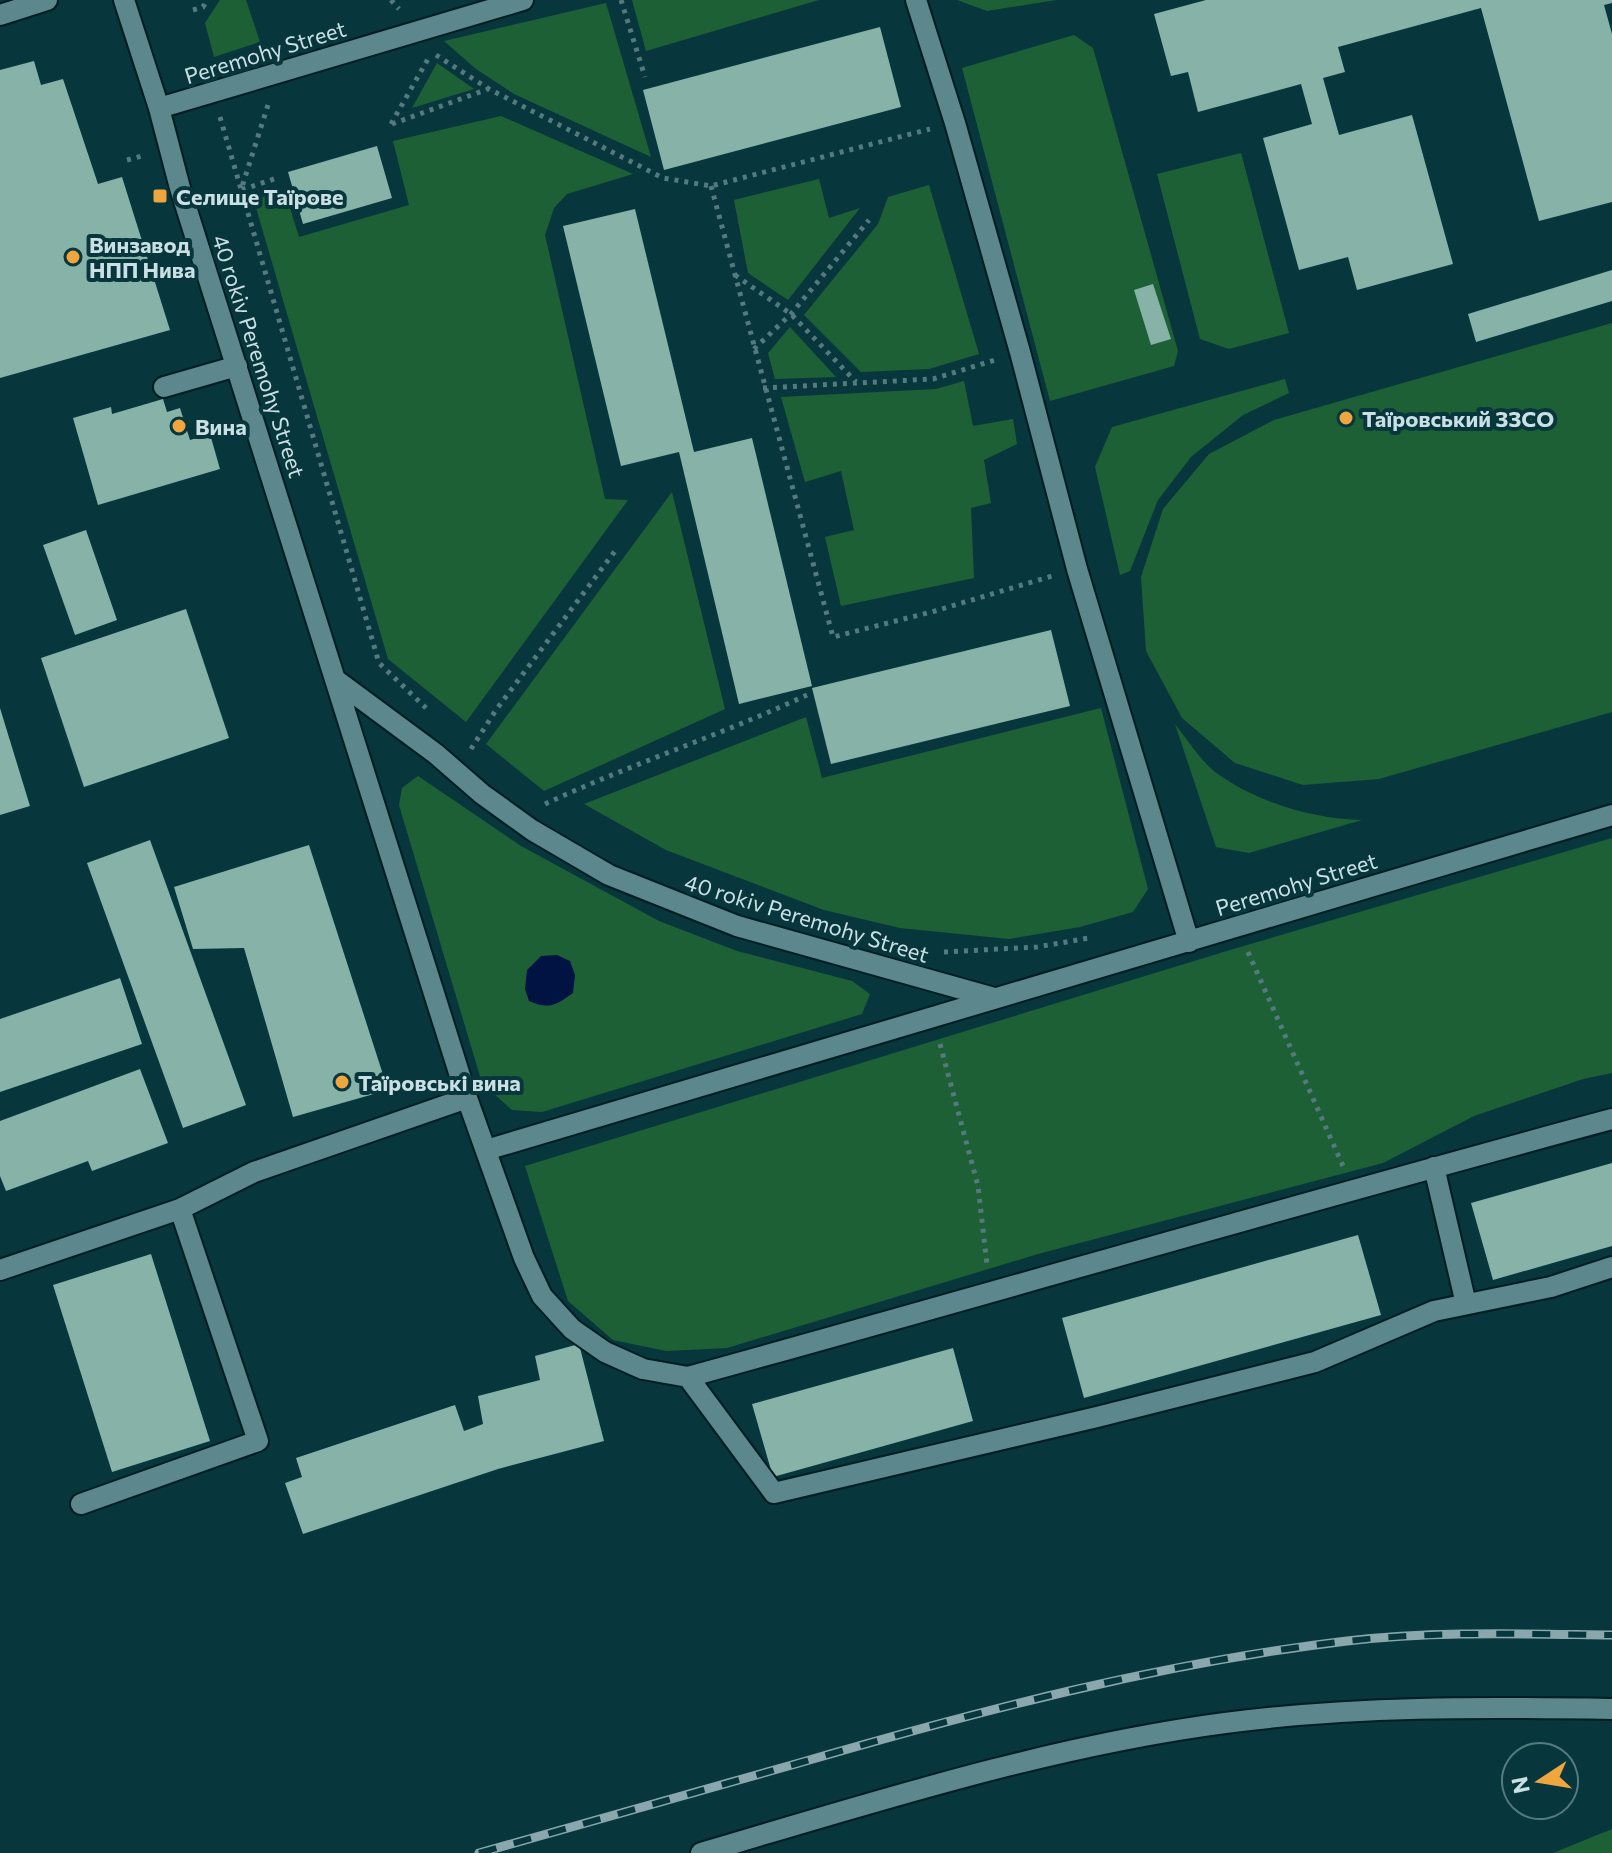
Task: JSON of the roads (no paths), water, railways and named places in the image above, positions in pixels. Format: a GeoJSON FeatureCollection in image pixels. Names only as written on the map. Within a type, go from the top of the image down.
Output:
{"type":"FeatureCollection","features":[{"type":"Feature","properties":{"kind":"street"},"geometry":{"type":"LineString","coordinates":[[0,15],[47,0]]}},
{"type":"Feature","properties":{"kind":"street","name":"40 rokiv Peremohy Street"},"geometry":{"type":"LineString","coordinates":[[124,0],[159,108],[180,188],[467,1098],[524,1258],[542,1296],[572,1329],[605,1352],[643,1369],[688,1377]]}},
{"type":"Feature","properties":{"kind":"street","name":"Peremohy Street"},"geometry":{"type":"LineString","coordinates":[[159,108],[523,0]]}},
{"type":"Feature","properties":{"kind":"street"},"geometry":{"type":"LineString","coordinates":[[916,0],[955,123],[1020,352],[1077,569],[1189,942]]}},
{"type":"Feature","properties":{"kind":"street"},"geometry":{"type":"LineString","coordinates":[[164,387],[237,366]]}},
{"type":"Feature","properties":{"kind":"street","name":"40 rokiv Peremohy Street"},"geometry":{"type":"LineString","coordinates":[[336,680],[532,830],[609,875],[737,926],[994,998]]}},
{"type":"Feature","properties":{"kind":"street","name":"Peremohy Street"},"geometry":{"type":"LineString","coordinates":[[486,1150],[1612,815]]}},
{"type":"Feature","properties":{"kind":"street"},"geometry":{"type":"LineString","coordinates":[[0,1270],[180,1209],[254,1172],[467,1098]]}},
{"type":"Feature","properties":{"kind":"street"},"geometry":{"type":"LineString","coordinates":[[1612,1119],[688,1377],[774,1493],[1315,1362],[1434,1311],[1551,1287],[1612,1267]]}},
{"type":"Feature","properties":{"kind":"street"},"geometry":{"type":"LineString","coordinates":[[1434,1167],[1466,1304]]}},
{"type":"Feature","properties":{"kind":"street"},"geometry":{"type":"LineString","coordinates":[[81,1504],[258,1441],[180,1209]]}},
{"type":"Feature","properties":{"kind":"street"},"geometry":{"type":"LineString","coordinates":[[701,1853],[917,1789],[1106,1744],[1223,1723],[1366,1709],[1612,1709]]}},
{"type":"Feature","properties":{"kind":"water"},"geometry":{"type":"Polygon","coordinates":[[[557,955],[570,961],[575,975],[573,993],[552,1005],[529,1001],[525,989],[527,970],[541,956],[557,955]]]}},
{"type":"Feature","properties":{"kind":"railway"},"geometry":{"type":"LineString","coordinates":[[479,1853],[934,1725],[1070,1691],[1208,1662],[1380,1638],[1479,1634],[1612,1635]]}},
{"type":"Feature","properties":{"kind":"place","name":"Селище Таїрове"},"geometry":{"type":"Point","coordinates":[160,196]}},
{"type":"Feature","properties":{"kind":"place","name":"Винзавод НПП Нива"},"geometry":{"type":"Point","coordinates":[73,257]}},
{"type":"Feature","properties":{"kind":"place","name":"Таїровський ЗЗСО"},"geometry":{"type":"Point","coordinates":[1346,418]}},
{"type":"Feature","properties":{"kind":"place","name":"Вина"},"geometry":{"type":"Point","coordinates":[179,426]}},
{"type":"Feature","properties":{"kind":"place","name":"Таїровські вина"},"geometry":{"type":"Point","coordinates":[342,1082]}}]}
